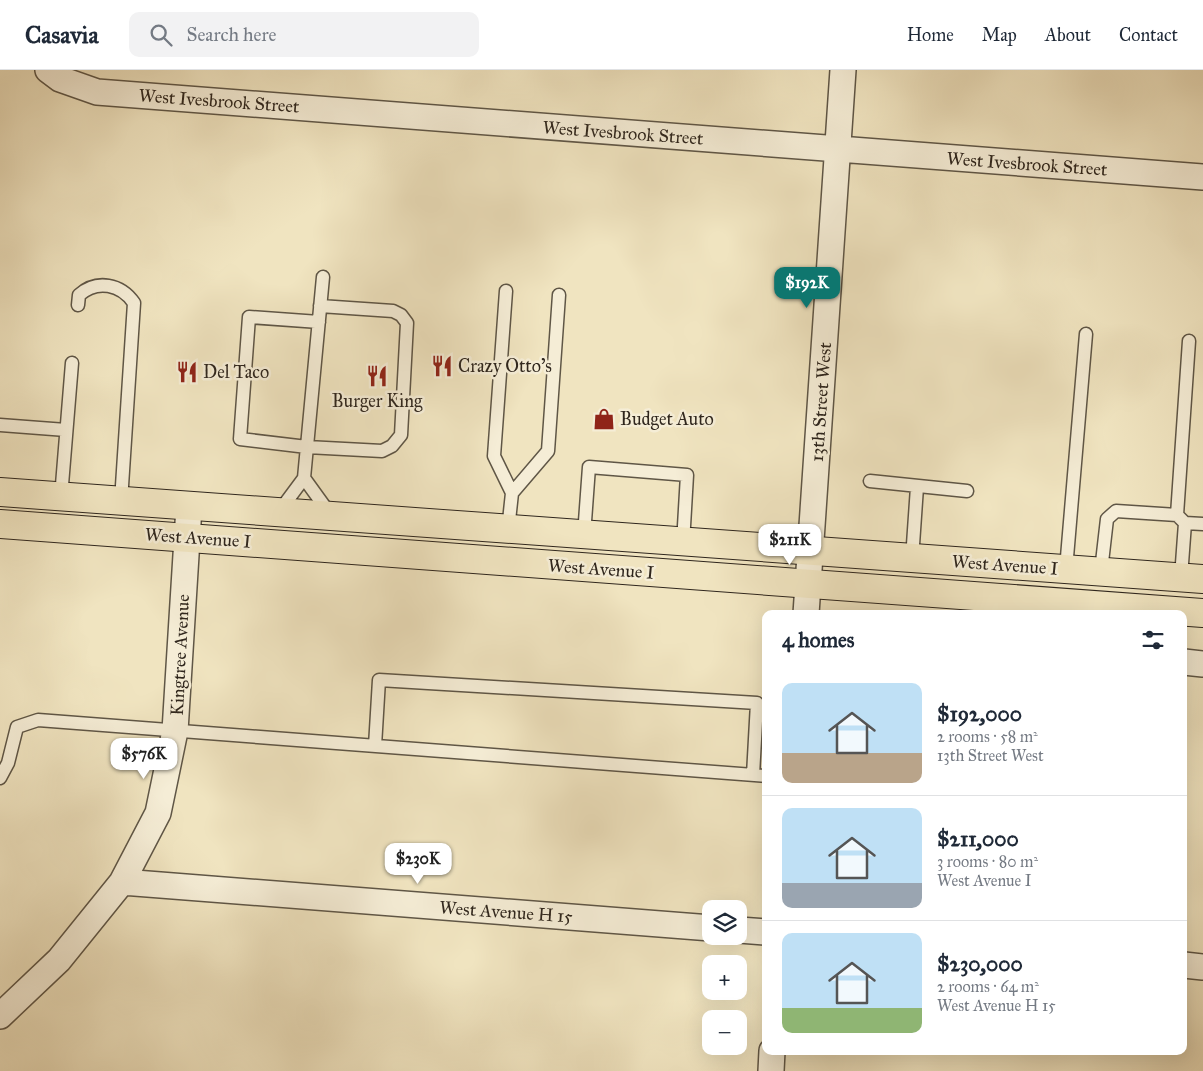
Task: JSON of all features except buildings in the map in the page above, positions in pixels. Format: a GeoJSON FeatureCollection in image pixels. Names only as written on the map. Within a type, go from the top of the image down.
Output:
{"type":"FeatureCollection","features":[{"type":"Feature","properties":{"kind":"main road","name":"West Avenue I"},"geometry":{"type":"LineString","coordinates":[[0,492],[1192,578]]}},
{"type":"Feature","properties":{"kind":"main road","name":"West Avenue I"},"geometry":{"type":"LineString","coordinates":[[0,524],[1165,610]]}},
{"type":"Feature","properties":{"kind":"main road"},"geometry":{"type":"LineString","coordinates":[[344,550],[384,533],[474,539],[508,530]]}},
{"type":"Feature","properties":{"kind":"main road"},"geometry":{"type":"LineString","coordinates":[[1090,604],[1137,594],[1203,599]]}},
{"type":"Feature","properties":{"kind":"main road","name":"West Avenue I"},"geometry":{"type":"LineString","coordinates":[[1187,612],[1203,613]]}},
{"type":"Feature","properties":{"kind":"street","name":"West Ivesbrook Street"},"geometry":{"type":"LineString","coordinates":[[48,70],[60,79],[97,92],[1203,177]]}},
{"type":"Feature","properties":{"kind":"street","name":"13th Street West"},"geometry":{"type":"LineString","coordinates":[[806,610],[836,150],[843,70]]}},
{"type":"Feature","properties":{"kind":"street","name":"Kingtree Avenue"},"geometry":{"type":"LineString","coordinates":[[0,1016],[59,960],[122,882],[158,812],[175,730],[189,507]]}},
{"type":"Feature","properties":{"kind":"street"},"geometry":{"type":"LineString","coordinates":[[1187,662],[1203,664]]}},
{"type":"Feature","properties":{"kind":"street","name":"West Avenue H 15"},"geometry":{"type":"LineString","coordinates":[[122,882],[702,927]]}},
{"type":"Feature","properties":{"kind":"street"},"geometry":{"type":"LineString","coordinates":[[747,931],[762,932]]}},
{"type":"Feature","properties":{"kind":"street"},"geometry":{"type":"LineString","coordinates":[[1187,966],[1203,967]]}},
{"type":"Feature","properties":{"kind":"street"},"geometry":{"type":"LineString","coordinates":[[771,1071],[772,1055]]}},
{"type":"Feature","properties":{"kind":"lane"},"geometry":{"type":"LineString","coordinates":[[277,513],[304,478],[322,277]]}},
{"type":"Feature","properties":{"kind":"lane"},"geometry":{"type":"LineString","coordinates":[[78,305],[79,295],[87,288],[100,286],[116,287],[127,292],[134,303],[121,501]]}},
{"type":"Feature","properties":{"kind":"lane"},"geometry":{"type":"LineString","coordinates":[[506,291],[494,456],[512,493],[508,530]]}},
{"type":"Feature","properties":{"kind":"lane"},"geometry":{"type":"LineString","coordinates":[[512,493],[548,451],[559,295]]}},
{"type":"Feature","properties":{"kind":"lane"},"geometry":{"type":"LineString","coordinates":[[318,322],[249,316],[240,439],[307,447],[382,451],[392,446],[401,435],[407,323],[401,315],[393,311],[320,306]]}},
{"type":"Feature","properties":{"kind":"lane"},"geometry":{"type":"LineString","coordinates":[[1066,569],[1086,334]]}},
{"type":"Feature","properties":{"kind":"lane"},"geometry":{"type":"LineString","coordinates":[[1189,341],[1181,519],[1192,578]]}},
{"type":"Feature","properties":{"kind":"lane"},"geometry":{"type":"LineString","coordinates":[[61,496],[72,364]]}},
{"type":"Feature","properties":{"kind":"lane"},"geometry":{"type":"LineString","coordinates":[[0,425],[66,430]]}},
{"type":"Feature","properties":{"kind":"lane"},"geometry":{"type":"LineString","coordinates":[[584,535],[589,467],[688,474],[683,542]]}},
{"type":"Feature","properties":{"kind":"lane"},"geometry":{"type":"LineString","coordinates":[[304,478],[332,517]]}},
{"type":"Feature","properties":{"kind":"lane"},"geometry":{"type":"LineString","coordinates":[[870,481],[967,491]]}},
{"type":"Feature","properties":{"kind":"lane"},"geometry":{"type":"LineString","coordinates":[[912,558],[918,487]]}},
{"type":"Feature","properties":{"kind":"lane"},"geometry":{"type":"LineString","coordinates":[[1101,571],[1107,519],[1116,511],[1181,519],[1203,524]]}},
{"type":"Feature","properties":{"kind":"lane"},"geometry":{"type":"LineString","coordinates":[[376,746],[379,680],[757,703],[753,775]]}},
{"type":"Feature","properties":{"kind":"lane"},"geometry":{"type":"LineString","coordinates":[[0,778],[8,763],[17,727],[38,720],[762,776]]}},
{"type":"Feature","properties":{"kind":"place","name":"Crazy Otto's"},"geometry":{"type":"Point","coordinates":[442,366]}},
{"type":"Feature","properties":{"kind":"place","name":"Del Taco"},"geometry":{"type":"Point","coordinates":[187,372]}},
{"type":"Feature","properties":{"kind":"place","name":"Burger King"},"geometry":{"type":"Point","coordinates":[377,376]}},
{"type":"Feature","properties":{"kind":"place","name":"Budget Auto"},"geometry":{"type":"Point","coordinates":[604,419]}}]}
